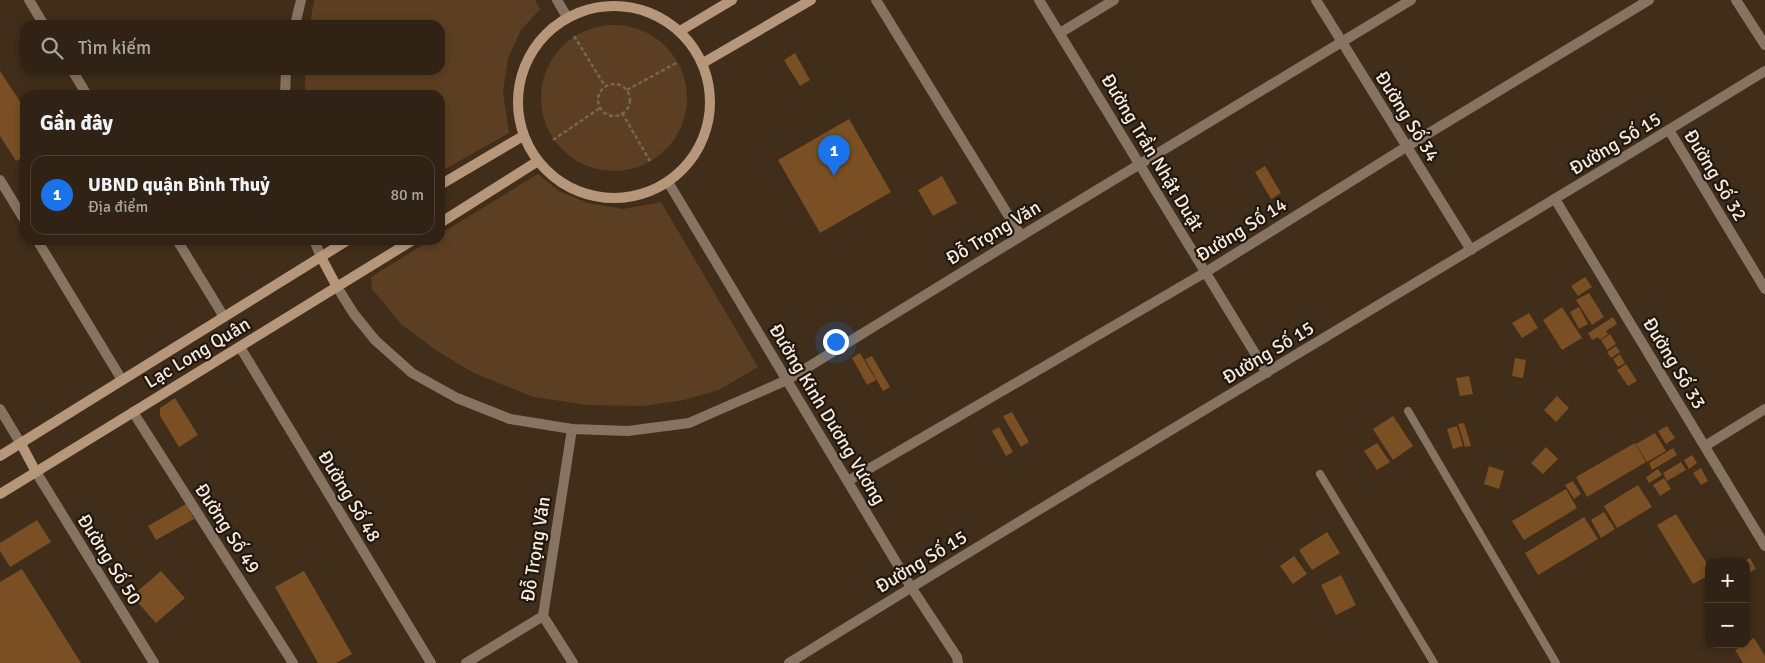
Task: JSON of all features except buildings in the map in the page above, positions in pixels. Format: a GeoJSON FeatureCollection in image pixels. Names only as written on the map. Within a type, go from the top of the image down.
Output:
{"type":"FeatureCollection","features":[{"type":"Feature","properties":{"kind":"main road"},"geometry":{"type":"LineString","coordinates":[[680,31],[732,0]]}},
{"type":"Feature","properties":{"kind":"main road"},"geometry":{"type":"LineString","coordinates":[[703,63],[810,0]]}},
{"type":"Feature","properties":{"kind":"main road"},"geometry":{"type":"LineString","coordinates":[[626,6],[655,14],[680,31],[693,46],[703,63],[711,89],[710,116],[703,141],[688,164],[668,182],[642,194],[614,198],[585,193],[559,181],[538,161],[523,136],[517,116],[518,98],[524,66],[541,38],[567,17],[596,7],[626,6]]}},
{"type":"Feature","properties":{"kind":"main road"},"geometry":{"type":"LineString","coordinates":[[445,182],[523,136]]}},
{"type":"Feature","properties":{"kind":"main road"},"geometry":{"type":"LineString","coordinates":[[445,220],[538,161]]}},
{"type":"Feature","properties":{"kind":"main road","name":"Lạc Long Quân"},"geometry":{"type":"LineString","coordinates":[[0,456],[339,245]]}},
{"type":"Feature","properties":{"kind":"main road","name":"Lạc Long Quân"},"geometry":{"type":"LineString","coordinates":[[0,494],[404,245]]}},
{"type":"Feature","properties":{"kind":"main road"},"geometry":{"type":"LineString","coordinates":[[320,256],[337,287]]}},
{"type":"Feature","properties":{"kind":"main road"},"geometry":{"type":"LineString","coordinates":[[21,444],[36,472]]}},
{"type":"Feature","properties":{"kind":"street"},"geometry":{"type":"LineString","coordinates":[[29,0],[41,20]]}},
{"type":"Feature","properties":{"kind":"street"},"geometry":{"type":"LineString","coordinates":[[295,20],[301,0]]}},
{"type":"Feature","properties":{"kind":"street"},"geometry":{"type":"LineString","coordinates":[[557,0],[567,17]]}},
{"type":"Feature","properties":{"kind":"street"},"geometry":{"type":"LineString","coordinates":[[876,0],[1021,236]]}},
{"type":"Feature","properties":{"kind":"street","name":"Đường Trần Nhật Duật"},"geometry":{"type":"LineString","coordinates":[[1040,0],[1267,373]]}},
{"type":"Feature","properties":{"kind":"street"},"geometry":{"type":"LineString","coordinates":[[1060,33],[1114,0]]}},
{"type":"Feature","properties":{"kind":"street","name":"Đường Số 34"},"geometry":{"type":"LineString","coordinates":[[1316,0],[1471,250]]}},
{"type":"Feature","properties":{"kind":"street","name":"Đỗ Trọng Văn"},"geometry":{"type":"LineString","coordinates":[[337,287],[354,314],[375,340],[412,373],[458,398],[510,419],[572,429],[628,431],[689,423],[787,380],[1411,0]]}},
{"type":"Feature","properties":{"kind":"street","name":"Đường Số 14"},"geometry":{"type":"LineString","coordinates":[[848,481],[1206,272],[1406,146],[1649,0]]}},
{"type":"Feature","properties":{"kind":"street"},"geometry":{"type":"LineString","coordinates":[[1736,0],[1765,45]]}},
{"type":"Feature","properties":{"kind":"street","name":"Đường Số 15"},"geometry":{"type":"LineString","coordinates":[[789,663],[911,587],[1765,71]]}},
{"type":"Feature","properties":{"kind":"street"},"geometry":{"type":"LineString","coordinates":[[75,75],[84,90]]}},
{"type":"Feature","properties":{"kind":"street"},"geometry":{"type":"LineString","coordinates":[[285,90],[286,75]]}},
{"type":"Feature","properties":{"kind":"street","name":"Đường Số 32"},"geometry":{"type":"LineString","coordinates":[[1669,130],[1765,289]]}},
{"type":"Feature","properties":{"kind":"street"},"geometry":{"type":"LineString","coordinates":[[0,180],[20,213]]}},
{"type":"Feature","properties":{"kind":"street","name":"Đường Kinh Dương Vương"},"geometry":{"type":"LineString","coordinates":[[668,182],[911,587],[957,657],[958,663]]}},
{"type":"Feature","properties":{"kind":"street","name":"Đường Số 33"},"geometry":{"type":"LineString","coordinates":[[1555,199],[1765,546]]}},
{"type":"Feature","properties":{"kind":"street"},"geometry":{"type":"LineString","coordinates":[[39,245],[122,380]]}},
{"type":"Feature","properties":{"kind":"street"},"geometry":{"type":"LineString","coordinates":[[180,245],[224,317]]}},
{"type":"Feature","properties":{"kind":"street"},"geometry":{"type":"LineString","coordinates":[[316,245],[320,256]]}},
{"type":"Feature","properties":{"kind":"street","name":"Đường Số 48"},"geometry":{"type":"LineString","coordinates":[[240,347],[431,663]]}},
{"type":"Feature","properties":{"kind":"street"},"geometry":{"type":"LineString","coordinates":[[0,409],[21,444]]}},
{"type":"Feature","properties":{"kind":"street"},"geometry":{"type":"LineString","coordinates":[[1705,446],[1765,409]]}},
{"type":"Feature","properties":{"kind":"street","name":"Đường Số 49"},"geometry":{"type":"LineString","coordinates":[[133,412],[293,663]]}},
{"type":"Feature","properties":{"kind":"street","name":"Đỗ Trọng Văn"},"geometry":{"type":"LineString","coordinates":[[466,663],[543,616],[572,429]]}},
{"type":"Feature","properties":{"kind":"street","name":"Đường Số 50"},"geometry":{"type":"LineString","coordinates":[[36,472],[154,663]]}},
{"type":"Feature","properties":{"kind":"street"},"geometry":{"type":"LineString","coordinates":[[543,616],[573,663]]}},
{"type":"Feature","properties":{"kind":"lane"},"geometry":{"type":"LineString","coordinates":[[1408,411],[1556,663]]}},
{"type":"Feature","properties":{"kind":"lane"},"geometry":{"type":"LineString","coordinates":[[1320,474],[1434,663]]}},
{"type":"Feature","properties":{"kind":"path"},"geometry":{"type":"LineString","coordinates":[[574,36],[605,86]]}},
{"type":"Feature","properties":{"kind":"path"},"geometry":{"type":"LineString","coordinates":[[627,90],[678,62]]}},
{"type":"Feature","properties":{"kind":"path"},"geometry":{"type":"LineString","coordinates":[[621,85],[627,90],[630,101],[626,110],[622,113],[613,116],[600,108],[598,96],[605,86],[621,85]]}},
{"type":"Feature","properties":{"kind":"path"},"geometry":{"type":"LineString","coordinates":[[553,140],[600,108]]}},
{"type":"Feature","properties":{"kind":"path"},"geometry":{"type":"LineString","coordinates":[[622,113],[650,161]]}},
{"type":"Feature","properties":{"kind":"shaded area"},"geometry":{"type":"Polygon","coordinates":[[[314,0],[535,0],[540,9],[521,30],[508,58],[503,92],[509,133],[445,169],[445,90],[305,90],[305,75],[445,75],[445,20],[311,20],[314,0]]]}},
{"type":"Feature","properties":{"kind":"shaded area"},"geometry":{"type":"Polygon","coordinates":[[[614,25],[642,30],[666,46],[682,70],[687,98],[682,126],[666,150],[642,166],[614,171],[586,166],[562,150],[546,126],[541,98],[546,70],[562,46],[586,30],[614,25]]]}},
{"type":"Feature","properties":{"kind":"shaded area"},"geometry":{"type":"Polygon","coordinates":[[[538,174],[559,191],[588,203],[623,209],[661,202],[758,367],[719,390],[684,400],[642,406],[588,405],[533,397],[474,373],[437,351],[401,324],[372,289],[371,277],[423,245],[445,245],[445,231],[538,174]]]}},
{"type":"Feature","properties":{"kind":"place","name":"UBND quận Bình Thuỷ"},"geometry":{"type":"Point","coordinates":[834,176]}}]}
